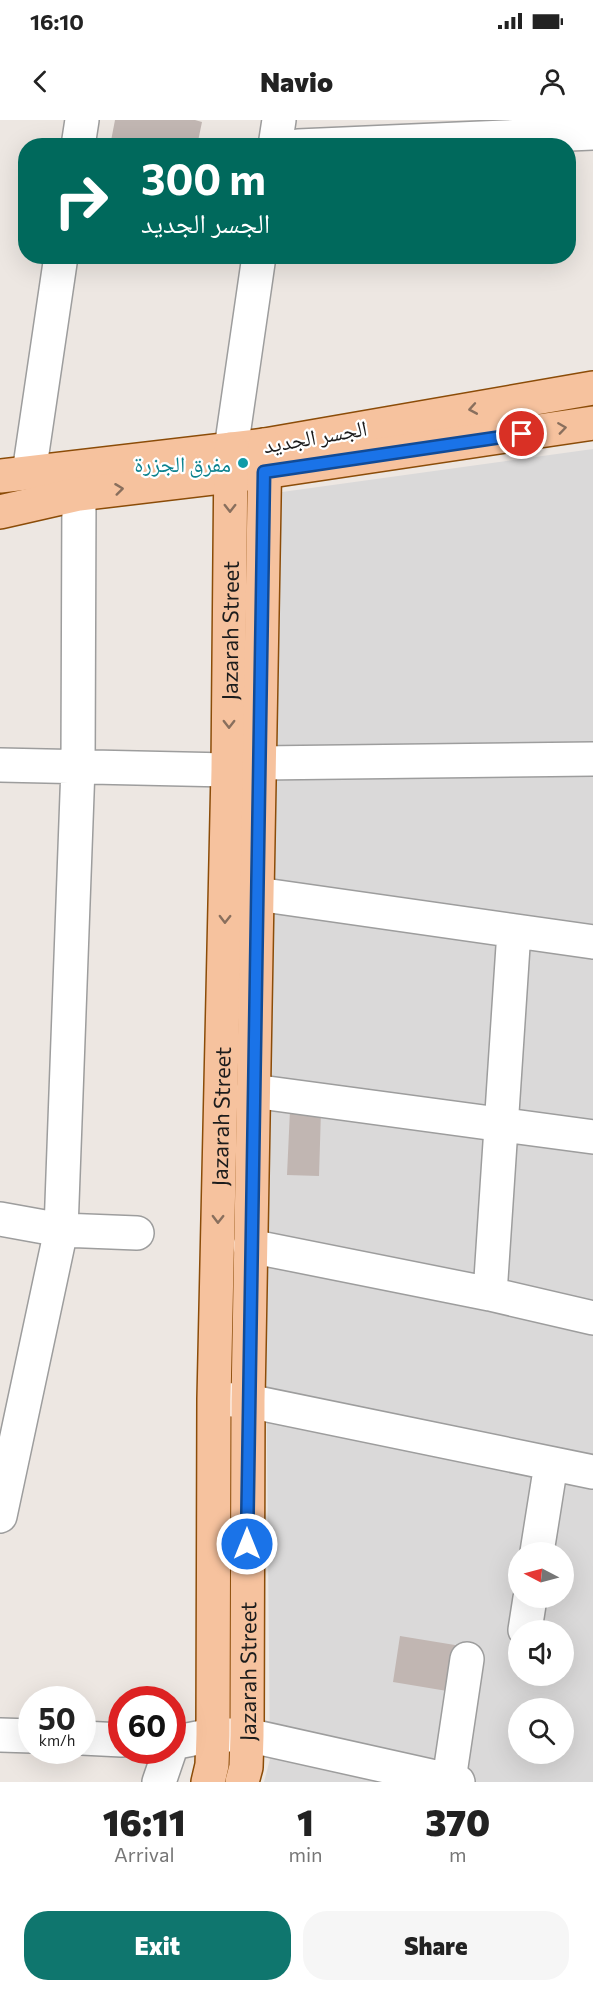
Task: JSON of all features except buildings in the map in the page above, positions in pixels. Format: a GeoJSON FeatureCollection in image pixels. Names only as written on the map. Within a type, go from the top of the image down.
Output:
{"type":"FeatureCollection","features":[{"type":"Feature","properties":{"kind":"main road","name":"الجسر الجديد"},"geometry":{"type":"LineString","coordinates":[[265,459],[593,388]]}},
{"type":"Feature","properties":{"kind":"main road","name":"الجسر الجديد"},"geometry":{"type":"LineString","coordinates":[[14,474],[231,462],[593,423]]}},
{"type":"Feature","properties":{"kind":"main road","name":"Jazarah Street"},"geometry":{"type":"LineString","coordinates":[[242,1782],[246,1767],[247,1735],[250,1246],[265,459]]}},
{"type":"Feature","properties":{"kind":"main road","name":"الجسر الجديد"},"geometry":{"type":"LineString","coordinates":[[0,512],[231,462]]}},
{"type":"Feature","properties":{"kind":"main road","name":"Jazarah Street"},"geometry":{"type":"LineString","coordinates":[[208,1782],[212,1765],[213,1735],[214,1398],[228,771],[231,462]]}},
{"type":"Feature","properties":{"kind":"street"},"geometry":{"type":"LineString","coordinates":[[79,138],[82,120]]}},
{"type":"Feature","properties":{"kind":"street"},"geometry":{"type":"LineString","coordinates":[[276,138],[279,120]]}},
{"type":"Feature","properties":{"kind":"street"},"geometry":{"type":"LineString","coordinates":[[480,138],[593,133]]}},
{"type":"Feature","properties":{"kind":"street"},"geometry":{"type":"LineString","coordinates":[[14,474],[59,264]]}},
{"type":"Feature","properties":{"kind":"street"},"geometry":{"type":"LineString","coordinates":[[231,462],[258,264]]}},
{"type":"Feature","properties":{"kind":"street"},"geometry":{"type":"LineString","coordinates":[[0,1516],[6,1462],[62,1230],[78,767],[78,494]]}},
{"type":"Feature","properties":{"kind":"street"},"geometry":{"type":"LineString","coordinates":[[260,763],[593,759]]}},
{"type":"Feature","properties":{"kind":"street"},"geometry":{"type":"LineString","coordinates":[[0,765],[228,771]]}},
{"type":"Feature","properties":{"kind":"street"},"geometry":{"type":"LineString","coordinates":[[257,894],[593,942]]}},
{"type":"Feature","properties":{"kind":"street"},"geometry":{"type":"LineString","coordinates":[[490,1294],[503,1125],[514,931]]}},
{"type":"Feature","properties":{"kind":"street"},"geometry":{"type":"LineString","coordinates":[[253,1091],[593,1137]]}},
{"type":"Feature","properties":{"kind":"street"},"geometry":{"type":"LineString","coordinates":[[0,1219],[62,1230],[137,1233]]}},
{"type":"Feature","properties":{"kind":"street"},"geometry":{"type":"LineString","coordinates":[[250,1246],[490,1294],[593,1318]]}},
{"type":"Feature","properties":{"kind":"street"},"geometry":{"type":"LineString","coordinates":[[214,1398],[248,1401],[593,1472]]}},
{"type":"Feature","properties":{"kind":"street"},"geometry":{"type":"LineString","coordinates":[[539,1542],[551,1464]]}},
{"type":"Feature","properties":{"kind":"street"},"geometry":{"type":"LineString","coordinates":[[186,1740],[213,1735],[247,1735],[454,1781],[467,1659]]}},
{"type":"Feature","properties":{"kind":"street"},"geometry":{"type":"LineString","coordinates":[[0,1735],[18,1736]]}},
{"type":"Feature","properties":{"kind":"street"},"geometry":{"type":"LineString","coordinates":[[159,1782],[165,1764]]}},
{"type":"Feature","properties":{"kind":"shaded area"},"geometry":{"type":"Polygon","coordinates":[[[593,449],[593,1782],[264,1782],[270,1759],[260,709],[282,492],[593,449]]]}},
{"type":"Feature","properties":{"kind":"place","name":"مفرق الجزرة"},"geometry":{"type":"Point","coordinates":[243,463]}},
{"type":"Feature","properties":{"kind":"route"},"geometry":{"type":"LineString","coordinates":[[247,1544],[264,472],[522,434]]}}]}
